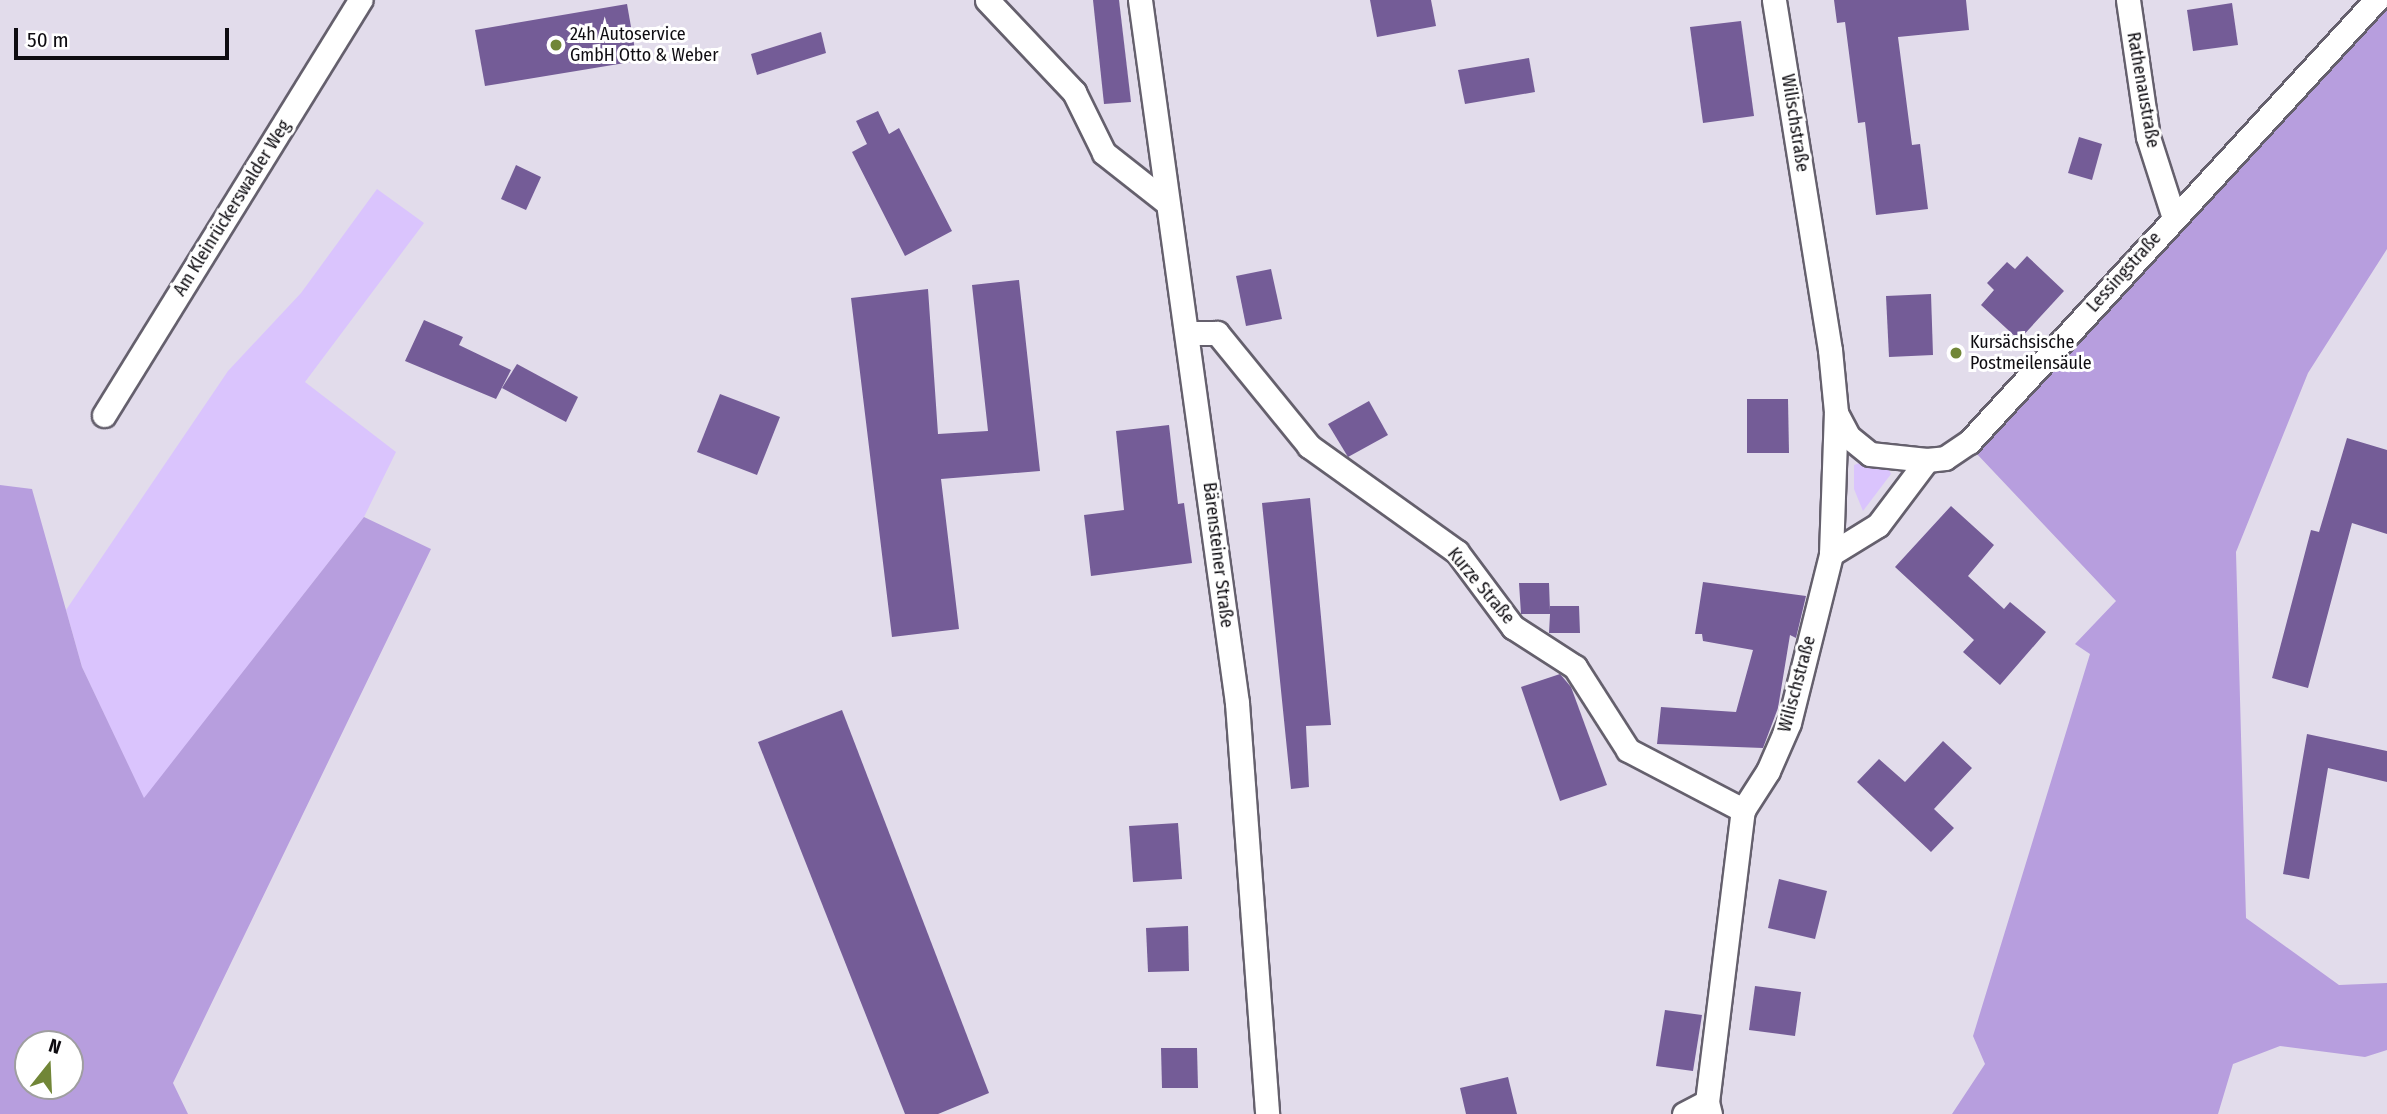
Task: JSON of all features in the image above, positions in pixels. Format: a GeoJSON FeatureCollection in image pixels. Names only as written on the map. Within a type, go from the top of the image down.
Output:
{"type":"FeatureCollection","features":[{"type":"Feature","properties":{"kind":"street","name":"Am Kleinrückerswalder Weg"},"geometry":{"type":"LineString","coordinates":[[104,415],[360,0]]}},
{"type":"Feature","properties":{"kind":"street"},"geometry":{"type":"LineString","coordinates":[[987,0],[1074,92],[1104,153],[1165,201]]}},
{"type":"Feature","properties":{"kind":"street","name":"Bärensteiner Straße"},"geometry":{"type":"LineString","coordinates":[[1140,0],[1165,201],[1189,333],[1237,703],[1267,1114]]}},
{"type":"Feature","properties":{"kind":"street","name":"Wilischstraße"},"geometry":{"type":"LineString","coordinates":[[1708,1108],[1743,810],[1768,771],[1789,723],[1831,554],[1836,412],[1774,0]]}},
{"type":"Feature","properties":{"kind":"street","name":"Rathenaustraße"},"geometry":{"type":"LineString","coordinates":[[2128,0],[2148,138],[2174,218]]}},
{"type":"Feature","properties":{"kind":"street","name":"Lessingstraße"},"geometry":{"type":"LineString","coordinates":[[1927,460],[1945,458],[1969,442],[2376,0]]}},
{"type":"Feature","properties":{"kind":"street","name":"Kurze Straße"},"geometry":{"type":"LineString","coordinates":[[1189,333],[1217,333],[1309,446],[1457,552],[1513,627],[1575,667],[1628,750],[1743,810]]}},
{"type":"Feature","properties":{"kind":"street","name":"Wilischstraße"},"geometry":{"type":"LineString","coordinates":[[1836,412],[1849,437],[1870,454],[1927,460]]}},
{"type":"Feature","properties":{"kind":"street"},"geometry":{"type":"LineString","coordinates":[[1831,554],[1878,525],[1927,460]]}},
{"type":"Feature","properties":{"kind":"street"},"geometry":{"type":"LineString","coordinates":[[1684,1114],[1708,1108]]}},
{"type":"Feature","properties":{"kind":"shaded area"},"geometry":{"type":"Polygon","coordinates":[[[2387,8],[2387,249],[2308,373],[2236,552],[2246,918],[2339,985],[2387,983],[2387,1050],[2365,1057],[2280,1046],[2233,1064],[2218,1114],[1952,1114],[1985,1064],[1973,1036],[2090,654],[2075,644],[2116,601],[1976,453],[2387,8]]]}},
{"type":"Feature","properties":{"kind":"shaded area"},"geometry":{"type":"Polygon","coordinates":[[[377,189],[424,223],[305,382],[396,452],[364,517],[144,799],[82,667],[66,610],[228,371],[301,293],[377,189]]]}},
{"type":"Feature","properties":{"kind":"shaded area"},"geometry":{"type":"Polygon","coordinates":[[[1865,461],[1886,463],[1891,474],[1863,511],[1854,489],[1854,465],[1865,461]]]}},
{"type":"Feature","properties":{"kind":"shaded area"},"geometry":{"type":"Polygon","coordinates":[[[0,485],[32,489],[82,667],[144,798],[364,517],[431,549],[173,1083],[188,1114],[0,1114],[0,485]]]}},
{"type":"Feature","properties":{"kind":"building"},"geometry":{"type":"Polygon","coordinates":[[[1093,0],[1119,0],[1131,102],[1104,104],[1093,0]]]}},
{"type":"Feature","properties":{"kind":"building"},"geometry":{"type":"Polygon","coordinates":[[[1370,0],[1431,0],[1436,26],[1377,37],[1370,0]]]}},
{"type":"Feature","properties":{"kind":"building"},"geometry":{"type":"Polygon","coordinates":[[[1834,0],[1966,0],[1969,30],[1898,37],[1912,145],[1920,144],[1928,209],[1876,215],[1865,122],[1858,123],[1845,22],[1837,23],[1834,0]]]}},
{"type":"Feature","properties":{"kind":"building"},"geometry":{"type":"Polygon","coordinates":[[[2232,3],[2238,45],[2193,51],[2187,10],[2232,3]]]}},
{"type":"Feature","properties":{"kind":"building","name":"24h Autoservice GmbH Otto & Weber"},"geometry":{"type":"Polygon","coordinates":[[[627,4],[637,61],[485,86],[475,30],[627,4]]]}},
{"type":"Feature","properties":{"kind":"building"},"geometry":{"type":"Polygon","coordinates":[[[1741,21],[1754,116],[1703,123],[1690,27],[1741,21]]]}},
{"type":"Feature","properties":{"kind":"building"},"geometry":{"type":"Polygon","coordinates":[[[821,32],[826,53],[757,75],[751,54],[821,32]]]}},
{"type":"Feature","properties":{"kind":"building"},"geometry":{"type":"Polygon","coordinates":[[[1529,58],[1535,92],[1465,104],[1458,70],[1529,58]]]}},
{"type":"Feature","properties":{"kind":"building"},"geometry":{"type":"Polygon","coordinates":[[[878,111],[889,134],[899,128],[952,231],[905,256],[852,152],[867,144],[856,121],[878,111]]]}},
{"type":"Feature","properties":{"kind":"building"},"geometry":{"type":"Polygon","coordinates":[[[2079,137],[2102,144],[2092,180],[2068,173],[2079,137]]]}},
{"type":"Feature","properties":{"kind":"building"},"geometry":{"type":"Polygon","coordinates":[[[516,165],[541,177],[526,210],[501,199],[516,165]]]}},
{"type":"Feature","properties":{"kind":"building"},"geometry":{"type":"Polygon","coordinates":[[[2027,256],[2064,291],[2019,340],[1981,305],[1994,290],[1987,283],[2007,262],[2015,269],[2027,256]]]}},
{"type":"Feature","properties":{"kind":"building"},"geometry":{"type":"Polygon","coordinates":[[[1271,269],[1282,319],[1246,326],[1236,276],[1271,269]]]}},
{"type":"Feature","properties":{"kind":"building"},"geometry":{"type":"Polygon","coordinates":[[[1019,280],[1040,471],[941,479],[959,629],[892,637],[851,298],[928,289],[938,434],[988,431],[972,285],[1019,280]]]}},
{"type":"Feature","properties":{"kind":"building"},"geometry":{"type":"Polygon","coordinates":[[[1931,294],[1933,355],[1889,357],[1886,296],[1931,294]]]}},
{"type":"Feature","properties":{"kind":"building"},"geometry":{"type":"Polygon","coordinates":[[[424,320],[463,337],[459,345],[511,370],[496,399],[405,361],[424,320]]]}},
{"type":"Feature","properties":{"kind":"building"},"geometry":{"type":"Polygon","coordinates":[[[517,364],[578,397],[566,422],[502,388],[517,364]]]}},
{"type":"Feature","properties":{"kind":"building"},"geometry":{"type":"Polygon","coordinates":[[[720,394],[780,417],[757,475],[697,452],[720,394]]]}},
{"type":"Feature","properties":{"kind":"building"},"geometry":{"type":"Polygon","coordinates":[[[1747,399],[1788,399],[1789,453],[1747,453],[1747,399]]]}},
{"type":"Feature","properties":{"kind":"building"},"geometry":{"type":"Polygon","coordinates":[[[1369,401],[1388,435],[1348,457],[1328,424],[1369,401]]]}},
{"type":"Feature","properties":{"kind":"building"},"geometry":{"type":"Polygon","coordinates":[[[1169,425],[1178,504],[1184,503],[1192,563],[1091,576],[1084,515],[1124,510],[1116,431],[1169,425]]]}},
{"type":"Feature","properties":{"kind":"building"},"geometry":{"type":"Polygon","coordinates":[[[2347,438],[2387,450],[2387,534],[2352,523],[2308,688],[2272,678],[2311,530],[2319,532],[2347,438]]]}},
{"type":"Feature","properties":{"kind":"building"},"geometry":{"type":"Polygon","coordinates":[[[1310,498],[1331,725],[1306,726],[1309,787],[1291,789],[1262,503],[1310,498]]]}},
{"type":"Feature","properties":{"kind":"building"},"geometry":{"type":"Polygon","coordinates":[[[1951,506],[1994,545],[1968,576],[2004,609],[2010,602],[2046,632],[2000,685],[1963,652],[1974,640],[1895,567],[1951,506]]]}},
{"type":"Feature","properties":{"kind":"building"},"geometry":{"type":"Polygon","coordinates":[[[1703,582],[1806,596],[1796,638],[1790,635],[1778,708],[1763,748],[1657,744],[1661,707],[1736,712],[1753,650],[1703,641],[1702,634],[1695,634],[1703,582]]]}},
{"type":"Feature","properties":{"kind":"building"},"geometry":{"type":"Polygon","coordinates":[[[1519,583],[1549,583],[1550,611],[1550,606],[1579,606],[1580,633],[1549,633],[1550,614],[1521,614],[1519,583]]]}},
{"type":"Feature","properties":{"kind":"building"},"geometry":{"type":"Polygon","coordinates":[[[1560,674],[1571,687],[1607,785],[1560,801],[1521,687],[1560,674]]]}},
{"type":"Feature","properties":{"kind":"building"},"geometry":{"type":"Polygon","coordinates":[[[842,710],[989,1093],[938,1114],[905,1114],[758,742],[842,710]]]}},
{"type":"Feature","properties":{"kind":"building"},"geometry":{"type":"Polygon","coordinates":[[[2307,734],[2387,751],[2387,782],[2328,768],[2309,879],[2283,874],[2307,734]]]}},
{"type":"Feature","properties":{"kind":"building"},"geometry":{"type":"Polygon","coordinates":[[[1943,741],[1972,768],[1934,809],[1954,828],[1931,852],[1857,782],[1879,759],[1905,782],[1943,741]]]}},
{"type":"Feature","properties":{"kind":"building"},"geometry":{"type":"Polygon","coordinates":[[[1178,823],[1182,879],[1133,882],[1129,826],[1178,823]]]}},
{"type":"Feature","properties":{"kind":"building"},"geometry":{"type":"Polygon","coordinates":[[[1779,879],[1827,891],[1815,939],[1768,928],[1779,879]]]}},
{"type":"Feature","properties":{"kind":"building"},"geometry":{"type":"Polygon","coordinates":[[[1188,926],[1189,971],[1148,972],[1146,928],[1188,926]]]}},
{"type":"Feature","properties":{"kind":"building"},"geometry":{"type":"Polygon","coordinates":[[[1755,986],[1801,992],[1795,1036],[1749,1030],[1755,986]]]}},
{"type":"Feature","properties":{"kind":"building"},"geometry":{"type":"Polygon","coordinates":[[[1665,1010],[1702,1015],[1693,1071],[1656,1066],[1665,1010]]]}},
{"type":"Feature","properties":{"kind":"building"},"geometry":{"type":"Polygon","coordinates":[[[1161,1048],[1197,1048],[1198,1088],[1162,1088],[1161,1048]]]}},
{"type":"Feature","properties":{"kind":"building"},"geometry":{"type":"Polygon","coordinates":[[[1508,1077],[1517,1114],[1466,1114],[1460,1088],[1508,1077]]]}},
{"type":"Feature","properties":{"kind":"place","name":"24h Autoservice GmbH Otto & Weber"},"geometry":{"type":"Point","coordinates":[556,45]}},
{"type":"Feature","properties":{"kind":"place","name":"Kursächsische Postmeilensäule"},"geometry":{"type":"Point","coordinates":[1956,353]}}]}
